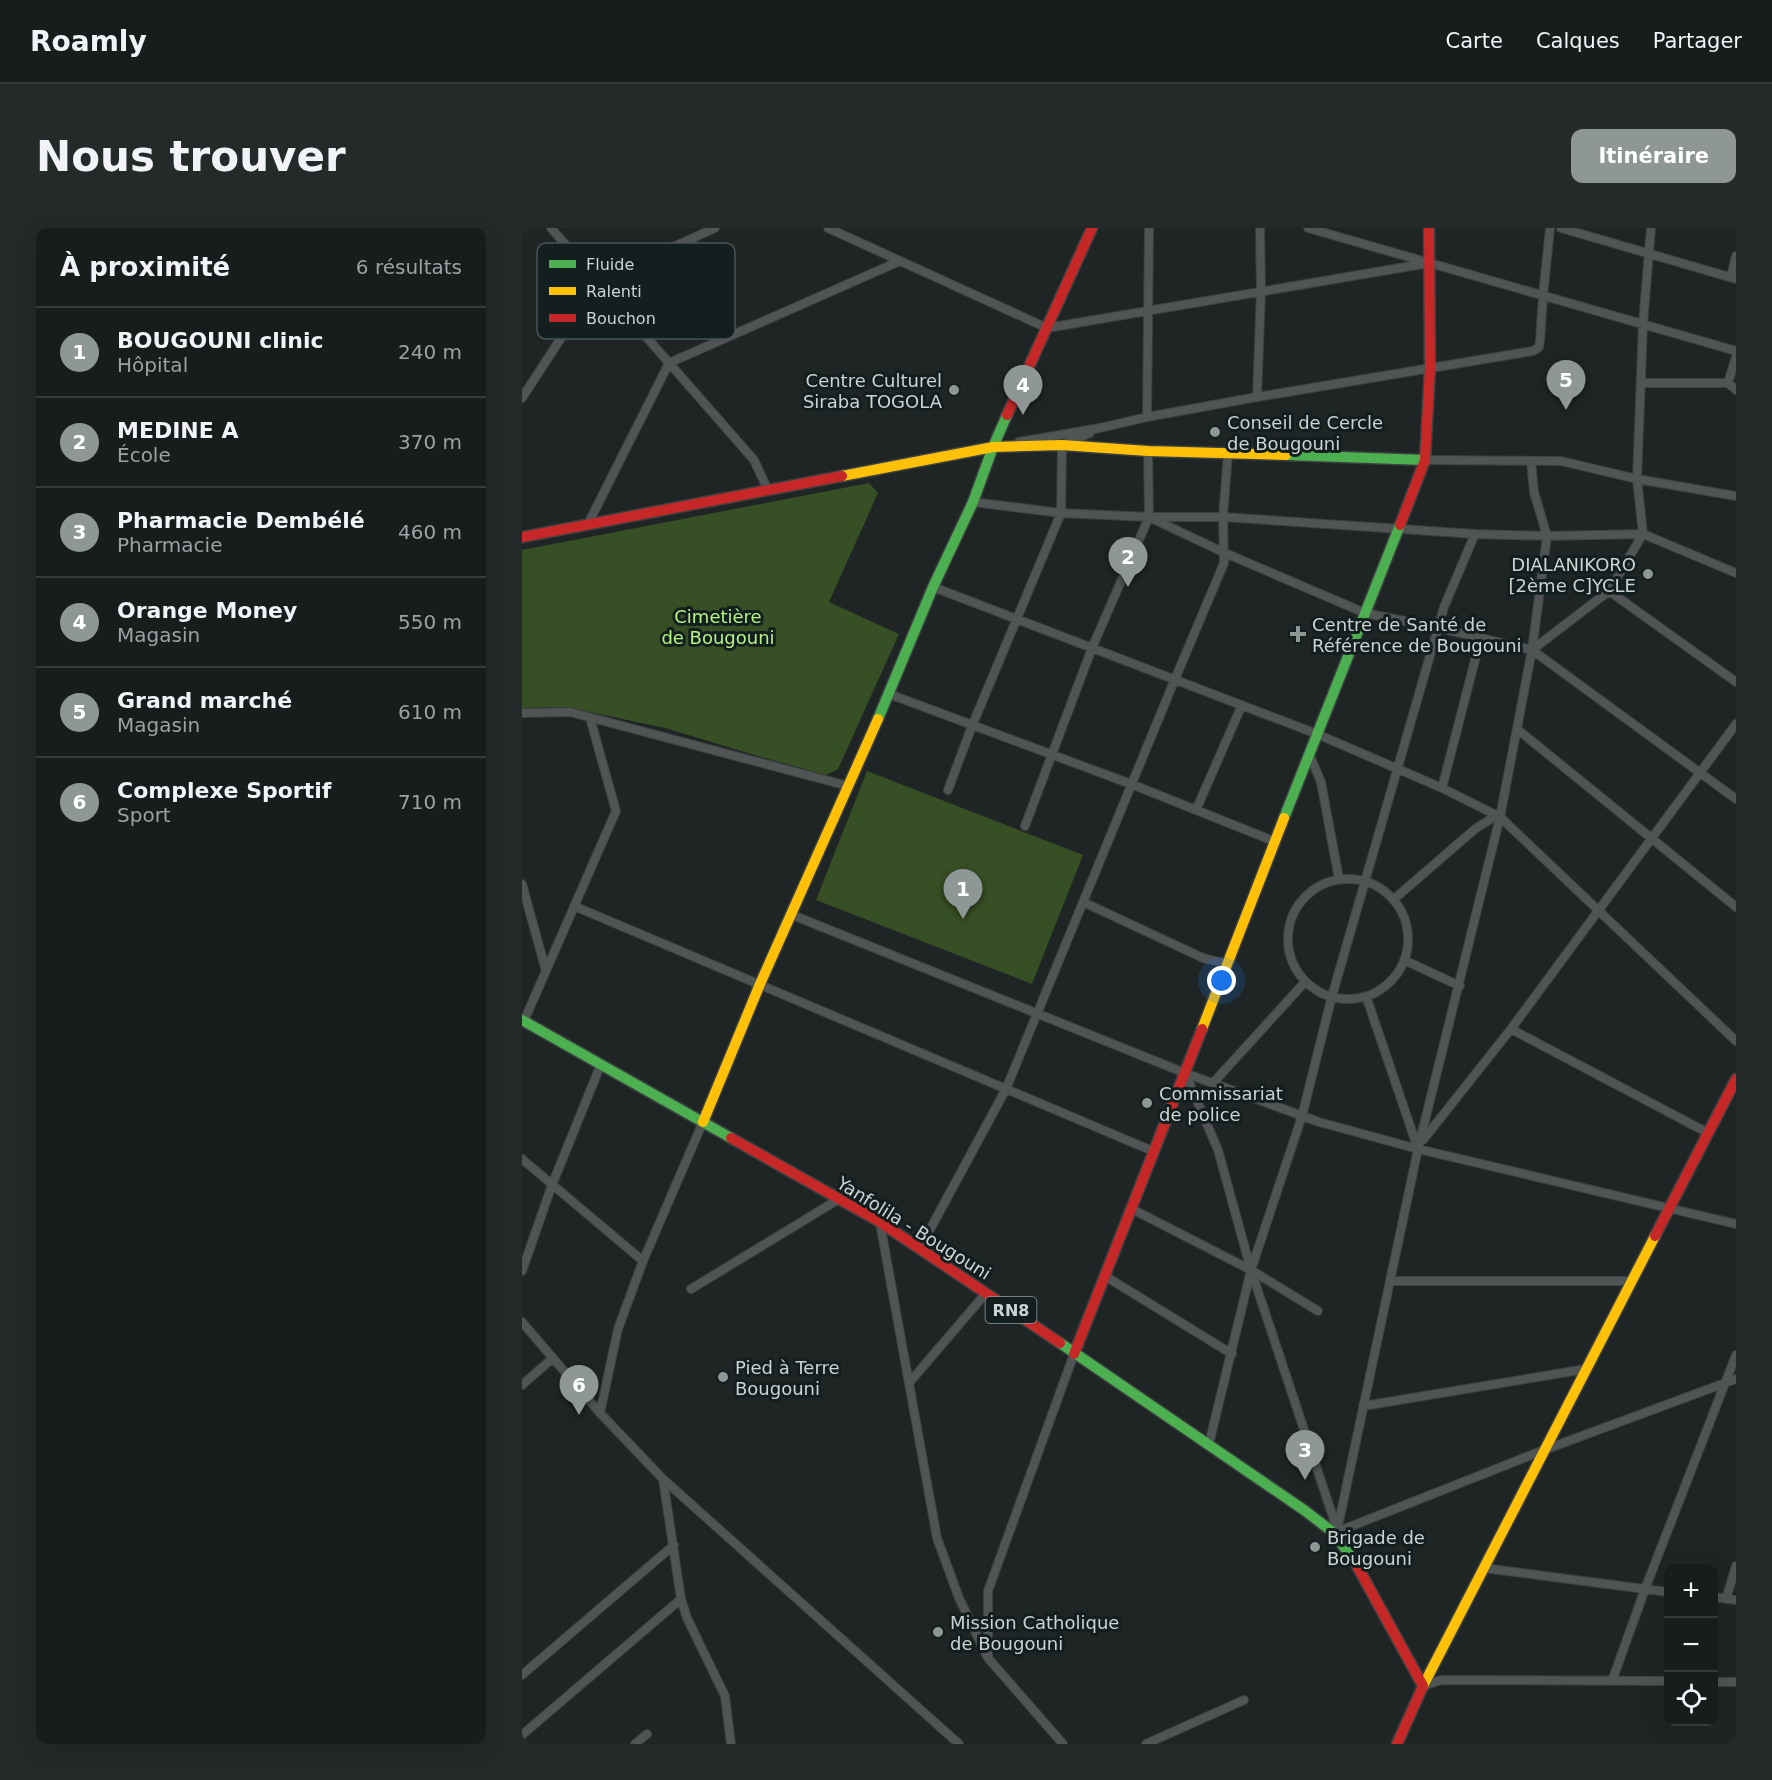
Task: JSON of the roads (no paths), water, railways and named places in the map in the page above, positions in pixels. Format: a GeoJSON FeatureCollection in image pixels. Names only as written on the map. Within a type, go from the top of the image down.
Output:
{"type":"FeatureCollection","features":[{"type":"Feature","properties":{"kind":"street"},"geometry":{"type":"LineString","coordinates":[[551,228],[564,243]]}},
{"type":"Feature","properties":{"kind":"street"},"geometry":{"type":"LineString","coordinates":[[683,243],[716,228]]}},
{"type":"Feature","properties":{"kind":"street"},"geometry":{"type":"LineString","coordinates":[[828,228],[1047,328],[1429,263]]}},
{"type":"Feature","properties":{"kind":"street"},"geometry":{"type":"LineString","coordinates":[[600,1413],[618,1329],[643,1261],[790,914],[889,694],[933,587],[973,502],[993,447],[1092,228]]}},
{"type":"Feature","properties":{"kind":"street"},"geometry":{"type":"LineString","coordinates":[[1147,417],[1149,228]]}},
{"type":"Feature","properties":{"kind":"street"},"geometry":{"type":"LineString","coordinates":[[1257,397],[1261,292],[1260,228]]}},
{"type":"Feature","properties":{"kind":"street"},"geometry":{"type":"LineString","coordinates":[[1308,228],[1736,351]]}},
{"type":"Feature","properties":{"kind":"street"},"geometry":{"type":"LineString","coordinates":[[988,1658],[988,1591],[1074,1354],[1425,460],[1430,368],[1429,228]]}},
{"type":"Feature","properties":{"kind":"street"},"geometry":{"type":"LineString","coordinates":[[522,537],[1100,428],[1147,417],[1533,351],[1539,346],[1550,228]]}},
{"type":"Feature","properties":{"kind":"street"},"geometry":{"type":"LineString","coordinates":[[1561,228],[1734,278],[1736,256]]}},
{"type":"Feature","properties":{"kind":"street"},"geometry":{"type":"LineString","coordinates":[[1533,650],[1609,591],[1643,534],[1637,479],[1643,324],[1651,228]]}},
{"type":"Feature","properties":{"kind":"street"},"geometry":{"type":"LineString","coordinates":[[735,334],[900,261]]}},
{"type":"Feature","properties":{"kind":"street"},"geometry":{"type":"LineString","coordinates":[[522,398],[560,339]]}},
{"type":"Feature","properties":{"kind":"street"},"geometry":{"type":"LineString","coordinates":[[648,339],[754,460],[768,490]]}},
{"type":"Feature","properties":{"kind":"street"},"geometry":{"type":"LineString","coordinates":[[587,526],[669,363],[723,339]]}},
{"type":"Feature","properties":{"kind":"street"},"geometry":{"type":"LineString","coordinates":[[1728,383],[1736,357]]}},
{"type":"Feature","properties":{"kind":"street"},"geometry":{"type":"LineString","coordinates":[[1641,383],[1728,383],[1736,390]]}},
{"type":"Feature","properties":{"kind":"street"},"geometry":{"type":"LineString","coordinates":[[1062,445],[1100,428]]}},
{"type":"Feature","properties":{"kind":"street"},"geometry":{"type":"LineString","coordinates":[[993,447],[1062,445],[1148,451],[1425,460],[1561,461],[1637,479],[1736,496]]}},
{"type":"Feature","properties":{"kind":"street"},"geometry":{"type":"LineString","coordinates":[[948,790],[972,726],[1061,513],[1062,445]]}},
{"type":"Feature","properties":{"kind":"street"},"geometry":{"type":"LineString","coordinates":[[1024,826],[1092,648],[1149,517],[1148,451]]}},
{"type":"Feature","properties":{"kind":"street"},"geometry":{"type":"LineString","coordinates":[[920,1248],[1006,1089],[1224,563],[1223,517],[1228,453]]}},
{"type":"Feature","properties":{"kind":"street"},"geometry":{"type":"LineString","coordinates":[[1336,1532],[1420,1146],[1460,986],[1533,650],[1547,536],[1534,492],[1531,461]]}},
{"type":"Feature","properties":{"kind":"street"},"geometry":{"type":"LineString","coordinates":[[973,502],[1061,513],[1149,517],[1223,517],[1475,534],[1547,536],[1643,534],[1736,573]]}},
{"type":"Feature","properties":{"kind":"street"},"geometry":{"type":"LineString","coordinates":[[1149,517],[1225,553],[1365,613],[1533,650],[1736,799]]}},
{"type":"Feature","properties":{"kind":"street"},"geometry":{"type":"LineString","coordinates":[[1209,1443],[1251,1270],[1302,1116],[1332,996],[1444,607],[1475,534]]}},
{"type":"Feature","properties":{"kind":"street"},"geometry":{"type":"LineString","coordinates":[[933,587],[1317,734],[1442,788],[1498,816],[1736,1041]]}},
{"type":"Feature","properties":{"kind":"street"},"geometry":{"type":"LineString","coordinates":[[1609,591],[1736,682]]}},
{"type":"Feature","properties":{"kind":"street"},"geometry":{"type":"LineString","coordinates":[[1442,788],[1481,638]]}},
{"type":"Feature","properties":{"kind":"street"},"geometry":{"type":"LineString","coordinates":[[889,694],[1131,784],[1276,842]]}},
{"type":"Feature","properties":{"kind":"street"},"geometry":{"type":"LineString","coordinates":[[1196,810],[1242,705]]}},
{"type":"Feature","properties":{"kind":"street"},"geometry":{"type":"LineString","coordinates":[[522,713],[570,712],[848,786]]}},
{"type":"Feature","properties":{"kind":"street"},"geometry":{"type":"LineString","coordinates":[[523,1020],[616,811],[590,718]]}},
{"type":"Feature","properties":{"kind":"street"},"geometry":{"type":"LineString","coordinates":[[1420,1146],[1511,1029],[1736,724]]}},
{"type":"Feature","properties":{"kind":"street"},"geometry":{"type":"LineString","coordinates":[[1517,729],[1736,907]]}},
{"type":"Feature","properties":{"kind":"street"},"geometry":{"type":"LineString","coordinates":[[1310,756],[1321,782],[1339,879]]}},
{"type":"Feature","properties":{"kind":"street"},"geometry":{"type":"LineString","coordinates":[[1393,900],[1475,829],[1498,816]]}},
{"type":"Feature","properties":{"kind":"street"},"geometry":{"type":"LineString","coordinates":[[1339,879],[1359,880],[1366,883],[1382,890],[1393,900],[1406,922],[1408,945],[1404,960],[1396,975],[1381,990],[1366,996],[1346,1000],[1321,993],[1305,982],[1294,967],[1288,948],[1290,921],[1306,897],[1324,884],[1339,879]]}},
{"type":"Feature","properties":{"kind":"street"},"geometry":{"type":"LineString","coordinates":[[522,884],[546,971]]}},
{"type":"Feature","properties":{"kind":"street"},"geometry":{"type":"LineString","coordinates":[[1083,902],[1203,958],[1228,964]]}},
{"type":"Feature","properties":{"kind":"street"},"geometry":{"type":"LineString","coordinates":[[574,906],[1155,1152]]}},
{"type":"Feature","properties":{"kind":"street"},"geometry":{"type":"LineString","coordinates":[[790,914],[1185,1073],[1302,1116],[1736,1224]]}},
{"type":"Feature","properties":{"kind":"street"},"geometry":{"type":"LineString","coordinates":[[1404,960],[1460,986]]}},
{"type":"Feature","properties":{"kind":"street"},"geometry":{"type":"LineString","coordinates":[[1213,1083],[1305,982]]}},
{"type":"Feature","properties":{"kind":"street"},"geometry":{"type":"LineString","coordinates":[[1366,996],[1420,1146]]}},
{"type":"Feature","properties":{"kind":"street","name":"Yanfolila - Bougouni"},"geometry":{"type":"LineString","coordinates":[[523,1020],[880,1222],[1209,1443],[1336,1532],[1360,1570],[1423,1686]]}},
{"type":"Feature","properties":{"kind":"street"},"geometry":{"type":"LineString","coordinates":[[1511,1029],[1708,1133]]}},
{"type":"Feature","properties":{"kind":"street"},"geometry":{"type":"LineString","coordinates":[[522,1271],[552,1185],[601,1064]]}},
{"type":"Feature","properties":{"kind":"street"},"geometry":{"type":"LineString","coordinates":[[1185,1073],[1218,1150],[1251,1270],[1336,1532]]}},
{"type":"Feature","properties":{"kind":"street"},"geometry":{"type":"LineString","coordinates":[[1397,1744],[1423,1686],[1736,1079]]}},
{"type":"Feature","properties":{"kind":"street"},"geometry":{"type":"LineString","coordinates":[[522,1159],[643,1261]]}},
{"type":"Feature","properties":{"kind":"street"},"geometry":{"type":"LineString","coordinates":[[691,1289],[839,1199]]}},
{"type":"Feature","properties":{"kind":"street"},"geometry":{"type":"LineString","coordinates":[[1132,1209],[1251,1270],[1318,1311]]}},
{"type":"Feature","properties":{"kind":"street"},"geometry":{"type":"LineString","coordinates":[[880,1222],[938,1538],[959,1598],[988,1658],[1063,1744]]}},
{"type":"Feature","properties":{"kind":"street"},"geometry":{"type":"LineString","coordinates":[[1106,1276],[1232,1354]]}},
{"type":"Feature","properties":{"kind":"street"},"geometry":{"type":"LineString","coordinates":[[1390,1281],[1631,1281]]}},
{"type":"Feature","properties":{"kind":"street"},"geometry":{"type":"LineString","coordinates":[[909,1383],[986,1293]]}},
{"type":"Feature","properties":{"kind":"street"},"geometry":{"type":"LineString","coordinates":[[522,1322],[600,1413],[663,1479],[959,1744]]}},
{"type":"Feature","properties":{"kind":"street"},"geometry":{"type":"LineString","coordinates":[[1612,1681],[1645,1589],[1736,1355]]}},
{"type":"Feature","properties":{"kind":"street"},"geometry":{"type":"LineString","coordinates":[[522,1385],[553,1359]]}},
{"type":"Feature","properties":{"kind":"street"},"geometry":{"type":"LineString","coordinates":[[1363,1406],[1586,1369]]}},
{"type":"Feature","properties":{"kind":"street"},"geometry":{"type":"LineString","coordinates":[[1336,1532],[1544,1450],[1736,1379]]}},
{"type":"Feature","properties":{"kind":"street"},"geometry":{"type":"LineString","coordinates":[[663,1479],[681,1599],[687,1618],[726,1696],[731,1744]]}},
{"type":"Feature","properties":{"kind":"street"},"geometry":{"type":"LineString","coordinates":[[522,1676],[674,1545]]}},
{"type":"Feature","properties":{"kind":"street"},"geometry":{"type":"LineString","coordinates":[[1726,1599],[1736,1566]]}},
{"type":"Feature","properties":{"kind":"street"},"geometry":{"type":"LineString","coordinates":[[1484,1568],[1664,1591]]}},
{"type":"Feature","properties":{"kind":"street"},"geometry":{"type":"LineString","coordinates":[[1718,1598],[1736,1600]]}},
{"type":"Feature","properties":{"kind":"street"},"geometry":{"type":"LineString","coordinates":[[522,1735],[681,1599]]}},
{"type":"Feature","properties":{"kind":"street"},"geometry":{"type":"LineString","coordinates":[[1423,1686],[1441,1680],[1664,1681]]}},
{"type":"Feature","properties":{"kind":"street"},"geometry":{"type":"LineString","coordinates":[[1718,1682],[1736,1682]]}},
{"type":"Feature","properties":{"kind":"street"},"geometry":{"type":"LineString","coordinates":[[1146,1744],[1244,1700]]}},
{"type":"Feature","properties":{"kind":"street"},"geometry":{"type":"LineString","coordinates":[[635,1744],[647,1734]]}},
{"type":"Feature","properties":{"kind":"place","name":"Centre Culturel Siraba TOGOLA"},"geometry":{"type":"Point","coordinates":[954,390]}},
{"type":"Feature","properties":{"kind":"place","name":"Grand marché"},"geometry":{"type":"Point","coordinates":[1566,410]}},
{"type":"Feature","properties":{"kind":"place","name":"Orange Money"},"geometry":{"type":"Point","coordinates":[1023,415]}},
{"type":"Feature","properties":{"kind":"place","name":"Conseil de Cercle de Bougouni"},"geometry":{"type":"Point","coordinates":[1215,432]}},
{"type":"Feature","properties":{"kind":"place","name":"DIALANIKORO [2ème C]YCLE"},"geometry":{"type":"Point","coordinates":[1648,574]}},
{"type":"Feature","properties":{"kind":"place","name":"MEDINE A"},"geometry":{"type":"Point","coordinates":[1128,587]}},
{"type":"Feature","properties":{"kind":"place","name":"Centre de Santé de Référence de Bougouni"},"geometry":{"type":"Point","coordinates":[1298,634]}},
{"type":"Feature","properties":{"kind":"place","name":"BOUGOUNI clinic"},"geometry":{"type":"Point","coordinates":[963,919]}},
{"type":"Feature","properties":{"kind":"place","name":"Commissariat de police"},"geometry":{"type":"Point","coordinates":[1147,1103]}},
{"type":"Feature","properties":{"kind":"place","name":"Pied à Terre Bougouni"},"geometry":{"type":"Point","coordinates":[723,1377]}},
{"type":"Feature","properties":{"kind":"place","name":"Complexe Sportif"},"geometry":{"type":"Point","coordinates":[579,1415]}},
{"type":"Feature","properties":{"kind":"place","name":"Pharmacie Dembélé"},"geometry":{"type":"Point","coordinates":[1305,1480]}},
{"type":"Feature","properties":{"kind":"place","name":"Brigade de Bougouni"},"geometry":{"type":"Point","coordinates":[1315,1547]}},
{"type":"Feature","properties":{"kind":"place","name":"Mission Catholique de Bougouni"},"geometry":{"type":"Point","coordinates":[938,1632]}},
{"type":"Feature","properties":{"kind":"park label","name":"Cimetière de Bougouni"},"geometry":{"type":"Point","coordinates":[718,626]}}]}
